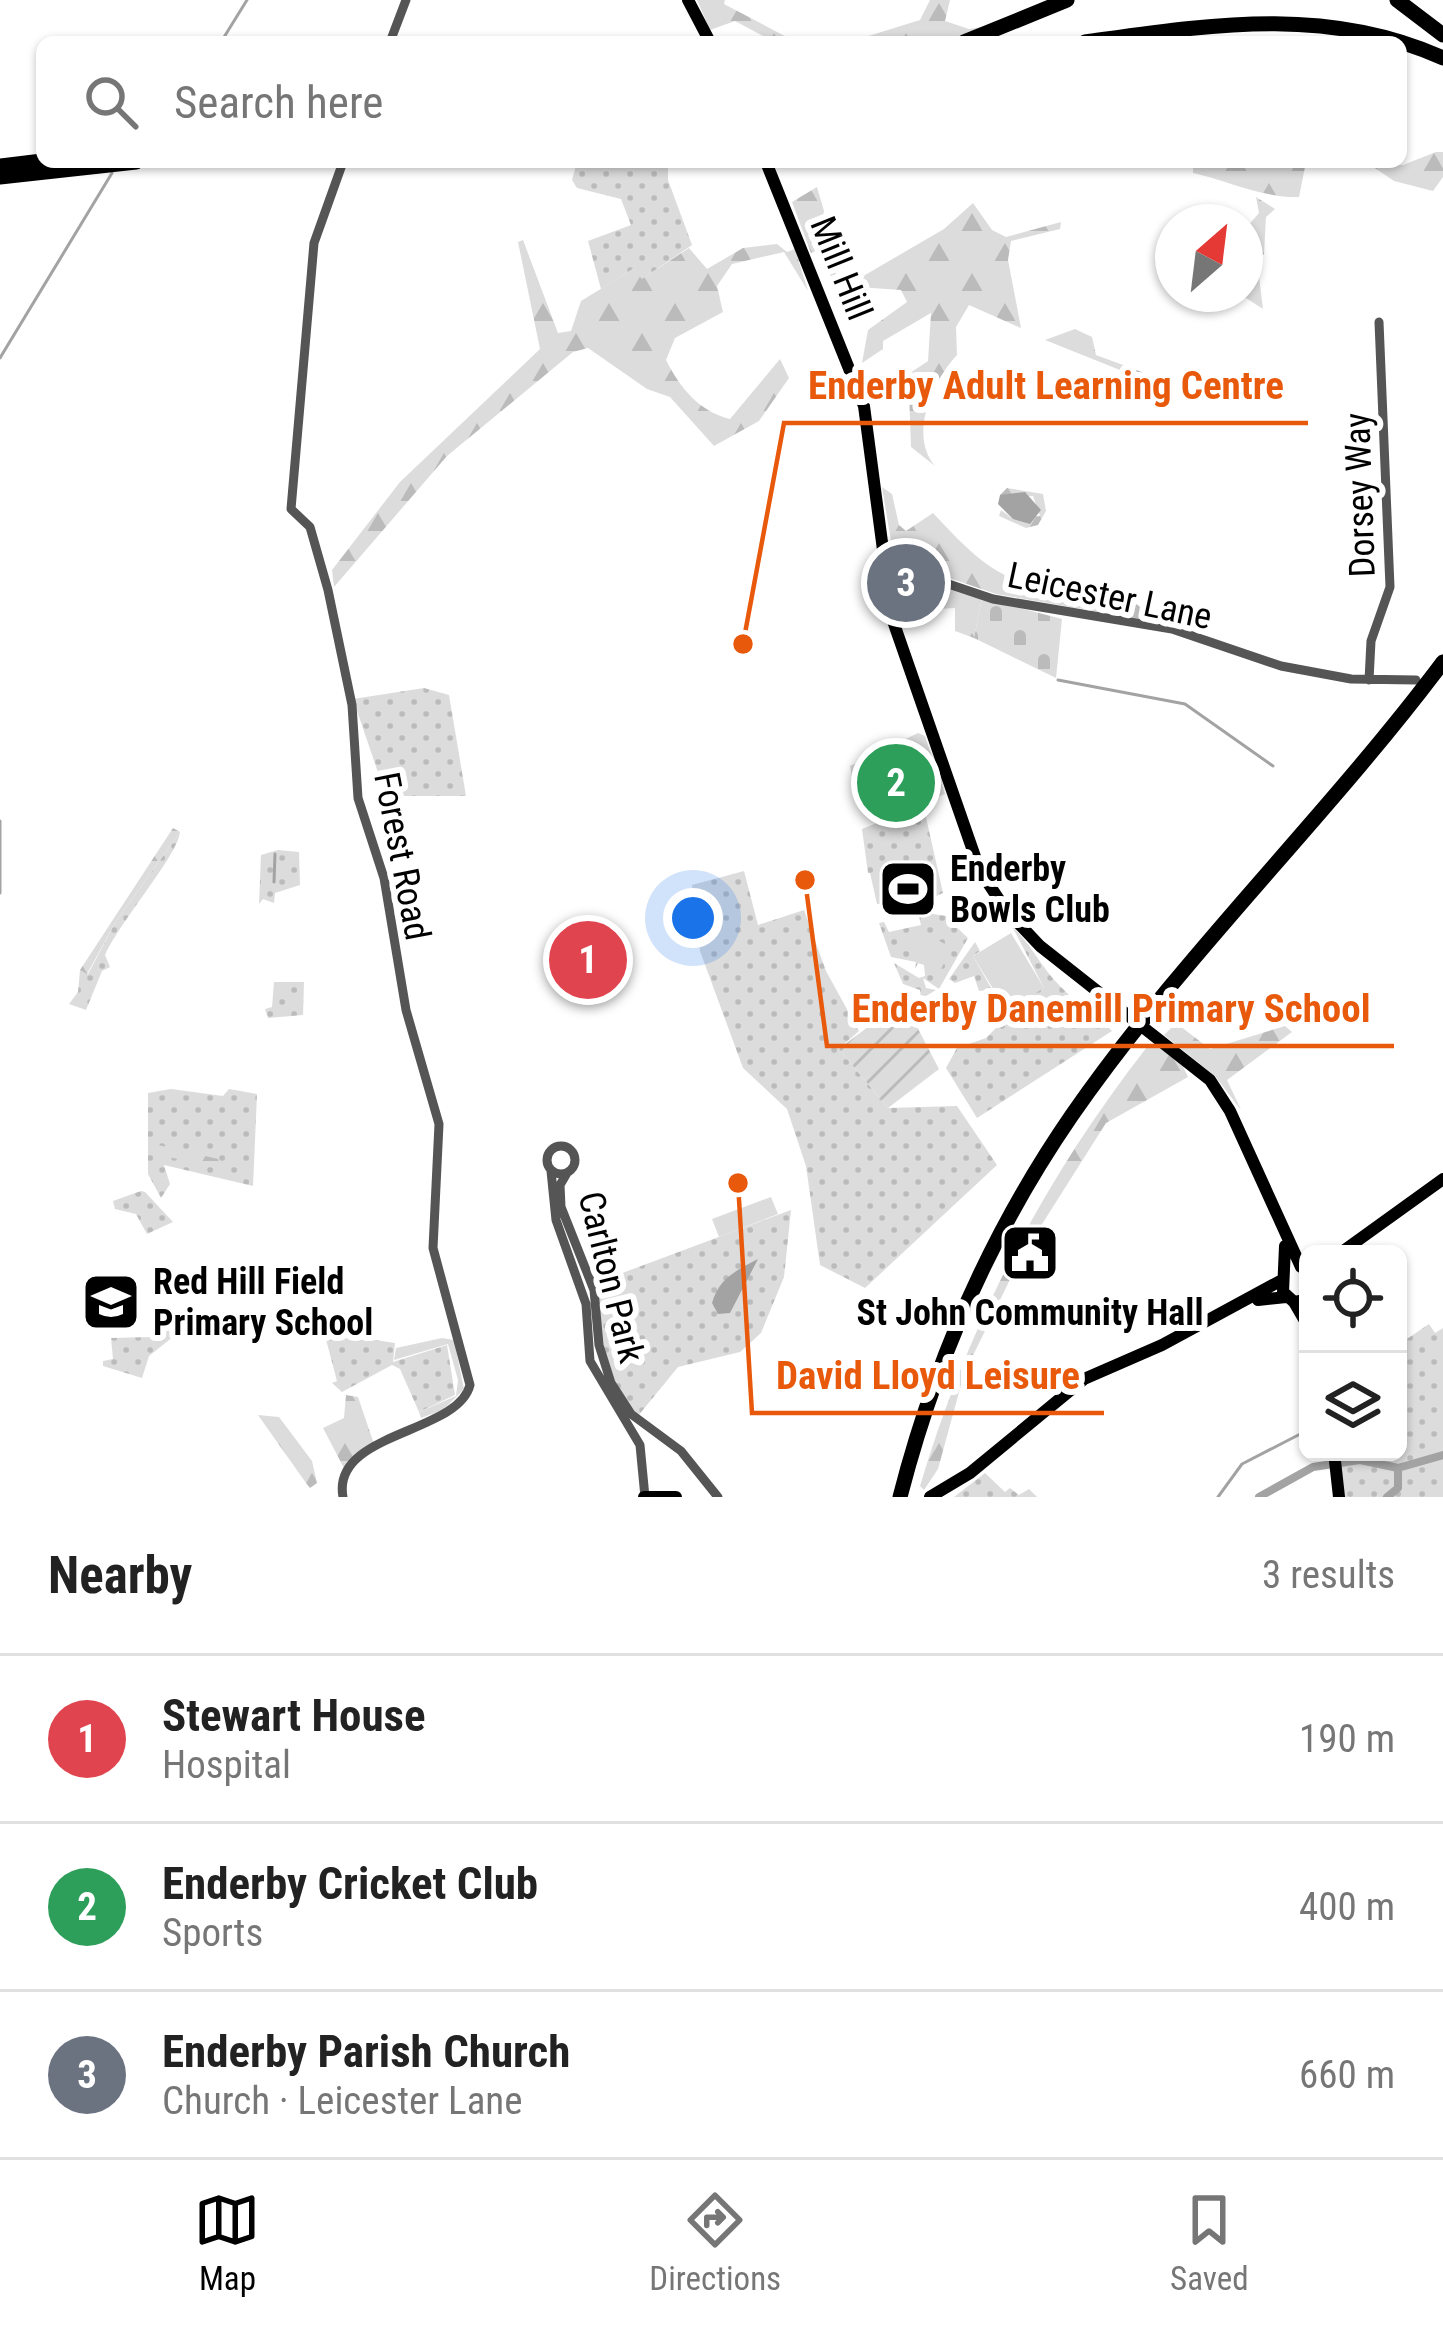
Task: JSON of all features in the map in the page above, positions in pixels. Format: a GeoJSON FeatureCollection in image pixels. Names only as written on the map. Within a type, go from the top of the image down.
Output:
{"type":"FeatureCollection","features":[{"type":"Feature","properties":{"kind":"highway"},"geometry":{"type":"LineString","coordinates":[[979,36],[1067,0]]}},
{"type":"Feature","properties":{"kind":"highway"},"geometry":{"type":"LineString","coordinates":[[1396,0],[1443,35]]}},
{"type":"Feature","properties":{"kind":"highway"},"geometry":{"type":"LineString","coordinates":[[1144,36],[1290,21],[1381,36]]}},
{"type":"Feature","properties":{"kind":"highway"},"geometry":{"type":"LineString","coordinates":[[1407,45],[1443,58]]}},
{"type":"Feature","properties":{"kind":"highway"},"geometry":{"type":"LineString","coordinates":[[0,166],[36,162]]}},
{"type":"Feature","properties":{"kind":"highway"},"geometry":{"type":"LineString","coordinates":[[0,177],[82,168]]}},
{"type":"Feature","properties":{"kind":"highway"},"geometry":{"type":"LineString","coordinates":[[905,1494],[967,1324],[1060,1150],[1126,1058],[1443,662]]}},
{"type":"Feature","properties":{"kind":"highway"},"geometry":{"type":"LineString","coordinates":[[1422,690],[1443,680]]}},
{"type":"Feature","properties":{"kind":"main road"},"geometry":{"type":"LineString","coordinates":[[688,0],[707,36]]}},
{"type":"Feature","properties":{"kind":"main road","name":"Mill Hill"},"geometry":{"type":"LineString","coordinates":[[768,168],[861,397],[889,564],[892,618],[980,871],[1006,910],[1040,946],[1210,1080],[1229,1111],[1283,1240]]}},
{"type":"Feature","properties":{"kind":"main road"},"geometry":{"type":"LineString","coordinates":[[1353,1245],[1443,1183]]}},
{"type":"Feature","properties":{"kind":"main road"},"geometry":{"type":"LineString","coordinates":[[1364,1245],[1443,1183]]}},
{"type":"Feature","properties":{"kind":"main road"},"geometry":{"type":"LineString","coordinates":[[1283,1240],[1299,1262]]}},
{"type":"Feature","properties":{"kind":"main road"},"geometry":{"type":"LineString","coordinates":[[944,1497],[1068,1397],[1103,1376],[1240,1306],[1296,1300],[1283,1277],[1283,1240]]}},
{"type":"Feature","properties":{"kind":"main road"},"geometry":{"type":"LineString","coordinates":[[931,1497],[970,1474],[1084,1379],[1162,1345],[1299,1271]]}},
{"type":"Feature","properties":{"kind":"main road"},"geometry":{"type":"LineString","coordinates":[[1335,1461],[1339,1497]]}},
{"type":"Feature","properties":{"kind":"main road"},"geometry":{"type":"LineString","coordinates":[[644,1497],[673,1497]]}},
{"type":"Feature","properties":{"kind":"street"},"geometry":{"type":"LineString","coordinates":[[392,36],[406,0]]}},
{"type":"Feature","properties":{"kind":"street","name":"Forest Road"},"geometry":{"type":"LineString","coordinates":[[341,168],[314,243],[291,508],[313,533],[327,587],[352,705],[359,801],[384,878],[406,1010],[439,1124],[433,1248],[470,1385],[459,1404],[357,1459],[346,1472],[343,1497]]}},
{"type":"Feature","properties":{"kind":"street","name":"Dorsey Way"},"geometry":{"type":"LineString","coordinates":[[1369,678],[1372,637],[1390,587],[1379,322]]}},
{"type":"Feature","properties":{"kind":"street","name":"Leicester Lane"},"geometry":{"type":"LineString","coordinates":[[889,564],[993,599],[1172,629],[1280,666],[1382,676],[1422,690]]}},
{"type":"Feature","properties":{"kind":"street"},"geometry":{"type":"LineString","coordinates":[[1352,674],[1370,662],[1382,676]]}},
{"type":"Feature","properties":{"kind":"street","name":"Leicester Lane"},"geometry":{"type":"LineString","coordinates":[[1322,673],[1352,674],[1422,690]]}},
{"type":"Feature","properties":{"kind":"street"},"geometry":{"type":"LineString","coordinates":[[562,1145],[574,1156],[567,1173],[551,1171],[547,1155],[562,1145]]}},
{"type":"Feature","properties":{"kind":"street","name":"Carlton Park"},"geometry":{"type":"LineString","coordinates":[[551,1171],[556,1220],[586,1304],[590,1361],[644,1455],[644,1497]]}},
{"type":"Feature","properties":{"kind":"street","name":"Carlton Park"},"geometry":{"type":"LineString","coordinates":[[567,1173],[560,1185],[561,1207],[597,1299],[599,1345],[611,1383],[631,1414],[681,1451],[718,1497]]}},
{"type":"Feature","properties":{"kind":"green space"},"geometry":{"type":"Polygon","coordinates":[[[697,0],[725,0],[724,4],[785,36],[763,36],[735,21],[710,30],[697,0]]]}},
{"type":"Feature","properties":{"kind":"green space"},"geometry":{"type":"Polygon","coordinates":[[[930,0],[950,0],[945,21],[969,29],[983,27],[959,36],[868,36],[920,20],[930,0]]]}},
{"type":"Feature","properties":{"kind":"green space"},"geometry":{"type":"Polygon","coordinates":[[[1443,152],[1443,177],[1433,191],[1394,181],[1375,168],[1407,168],[1407,163],[1443,152]]]}},
{"type":"Feature","properties":{"kind":"green space"},"geometry":{"type":"Polygon","coordinates":[[[575,168],[668,168],[692,245],[641,280],[633,269],[601,289],[588,241],[631,225],[621,199],[577,188],[572,180],[575,168]]]}},
{"type":"Feature","properties":{"kind":"green space"},"geometry":{"type":"Polygon","coordinates":[[[1193,168],[1305,168],[1299,197],[1259,192],[1193,173],[1193,168]]]}},
{"type":"Feature","properties":{"kind":"green space"},"geometry":{"type":"Polygon","coordinates":[[[817,187],[824,211],[820,229],[840,285],[835,288],[821,249],[811,253],[792,202],[817,187]]]}},
{"type":"Feature","properties":{"kind":"green space"},"geometry":{"type":"Polygon","coordinates":[[[1256,197],[1275,209],[1266,217],[1263,255],[1263,204],[1257,204],[1256,197]]]}},
{"type":"Feature","properties":{"kind":"green space"},"geometry":{"type":"Polygon","coordinates":[[[973,203],[992,230],[1006,237],[1061,222],[1060,229],[1011,241],[1008,260],[1021,328],[969,305],[956,327],[957,355],[932,393],[924,424],[927,453],[935,466],[911,447],[909,392],[886,389],[928,361],[931,313],[883,341],[883,349],[862,363],[868,330],[907,302],[901,290],[858,287],[853,282],[944,229],[973,203]]]}},
{"type":"Feature","properties":{"kind":"green space"},"geometry":{"type":"Polygon","coordinates":[[[523,240],[558,333],[571,331],[581,301],[633,269],[642,279],[689,248],[707,269],[743,248],[777,244],[787,252],[795,249],[808,291],[784,252],[732,264],[717,286],[723,312],[675,338],[666,360],[692,397],[730,419],[780,359],[789,378],[759,421],[714,446],[670,397],[647,389],[588,348],[573,352],[447,456],[334,587],[332,570],[400,482],[540,349],[518,242],[523,240]]]}},
{"type":"Feature","properties":{"kind":"green space"},"geometry":{"type":"Polygon","coordinates":[[[1075,329],[1092,337],[1096,355],[1150,375],[1165,388],[1045,340],[1075,329]]]}},
{"type":"Feature","properties":{"kind":"green space"},"geometry":{"type":"Polygon","coordinates":[[[882,487],[892,494],[899,525],[906,531],[933,513],[976,556],[1019,582],[1089,602],[1136,604],[1170,624],[996,594],[894,559],[882,487]]]}},
{"type":"Feature","properties":{"kind":"green space"},"geometry":{"type":"Polygon","coordinates":[[[1007,488],[1043,494],[1046,511],[1038,525],[1026,528],[999,516],[1001,510],[1013,519],[1040,516],[1033,496],[1000,495],[1007,488]]]}},
{"type":"Feature","properties":{"kind":"green space"},"geometry":{"type":"Polygon","coordinates":[[[919,575],[982,598],[974,638],[955,631],[955,608],[937,609],[919,575]]]}},
{"type":"Feature","properties":{"kind":"green space"},"geometry":{"type":"Polygon","coordinates":[[[893,579],[910,593],[926,586],[926,580],[935,582],[945,605],[895,608],[893,579]]]}},
{"type":"Feature","properties":{"kind":"green space"},"geometry":{"type":"Polygon","coordinates":[[[982,598],[1062,619],[1056,678],[974,638],[982,598]]]}},
{"type":"Feature","properties":{"kind":"green space"},"geometry":{"type":"Polygon","coordinates":[[[424,688],[449,695],[466,796],[386,796],[353,699],[424,688]]]}},
{"type":"Feature","properties":{"kind":"green space"},"geometry":{"type":"Polygon","coordinates":[[[918,733],[925,736],[945,794],[895,815],[871,802],[858,807],[850,766],[918,733]]]}},
{"type":"Feature","properties":{"kind":"green space"},"geometry":{"type":"Polygon","coordinates":[[[923,804],[943,893],[925,901],[920,873],[868,873],[862,829],[923,804]]]}},
{"type":"Feature","properties":{"kind":"green space"},"geometry":{"type":"Polygon","coordinates":[[[173,828],[180,832],[115,923],[87,974],[80,970],[173,828]]]}},
{"type":"Feature","properties":{"kind":"green space"},"geometry":{"type":"Polygon","coordinates":[[[180,832],[170,856],[105,955],[110,967],[102,971],[86,1010],[69,1004],[78,992],[80,970],[88,974],[115,923],[180,832]]]}},
{"type":"Feature","properties":{"kind":"green space"},"geometry":{"type":"Polygon","coordinates":[[[278,850],[299,852],[300,885],[275,893],[274,903],[263,899],[259,904],[261,855],[278,850]]]}},
{"type":"Feature","properties":{"kind":"green space"},"geometry":{"type":"Polygon","coordinates":[[[891,870],[892,877],[920,873],[925,901],[877,904],[870,873],[891,870]]]}},
{"type":"Feature","properties":{"kind":"green space"},"geometry":{"type":"Polygon","coordinates":[[[744,871],[758,925],[804,910],[826,971],[859,1031],[839,1049],[888,1108],[957,1106],[997,1165],[865,1288],[820,1265],[806,1166],[787,1109],[743,1068],[700,951],[692,885],[744,871]]]}},
{"type":"Feature","properties":{"kind":"green space"},"geometry":{"type":"Polygon","coordinates":[[[989,896],[996,913],[982,907],[952,923],[968,938],[939,989],[923,978],[926,988],[936,990],[921,999],[920,990],[903,984],[894,963],[919,978],[925,976],[924,965],[918,963],[915,969],[916,962],[891,957],[879,923],[884,922],[889,932],[921,925],[918,912],[955,917],[989,896]]]}},
{"type":"Feature","properties":{"kind":"green space"},"geometry":{"type":"Polygon","coordinates":[[[1012,926],[1054,980],[1112,1031],[977,1118],[946,1068],[957,1048],[986,1038],[1006,1018],[989,990],[979,991],[974,976],[955,983],[949,979],[975,942],[980,951],[973,956],[999,1002],[1044,988],[1012,926]]]}},
{"type":"Feature","properties":{"kind":"green space"},"geometry":{"type":"Polygon","coordinates":[[[918,929],[952,948],[941,969],[906,950],[918,929]]]}},
{"type":"Feature","properties":{"kind":"green space"},"geometry":{"type":"Polygon","coordinates":[[[1011,933],[1044,988],[1006,1010],[973,956],[1011,933]]]}},
{"type":"Feature","properties":{"kind":"green space"},"geometry":{"type":"Polygon","coordinates":[[[274,982],[304,982],[303,1015],[268,1018],[265,1009],[272,1007],[274,982]]]}},
{"type":"Feature","properties":{"kind":"green space"},"geometry":{"type":"Polygon","coordinates":[[[903,1000],[939,1069],[888,1108],[839,1049],[903,1000]]]}},
{"type":"Feature","properties":{"kind":"green space"},"geometry":{"type":"Polygon","coordinates":[[[1176,1023],[1210,1049],[1285,1026],[1292,1032],[1227,1080],[1241,1110],[1215,1076],[1164,1035],[1176,1023]]]}},
{"type":"Feature","properties":{"kind":"green space"},"geometry":{"type":"Polygon","coordinates":[[[1162,1045],[1179,1058],[1188,1077],[1106,1123],[1020,1259],[964,1374],[938,1469],[924,1490],[920,1486],[961,1368],[1013,1256],[1109,1097],[1147,1047],[1162,1045]]]}},
{"type":"Feature","properties":{"kind":"green space"},"geometry":{"type":"Polygon","coordinates":[[[171,1089],[223,1096],[229,1089],[257,1094],[253,1186],[164,1165],[170,1184],[161,1198],[148,1174],[148,1093],[171,1089]]]}},
{"type":"Feature","properties":{"kind":"green space"},"geometry":{"type":"Polygon","coordinates":[[[158,1145],[218,1159],[220,1167],[162,1156],[158,1145]]]}},
{"type":"Feature","properties":{"kind":"green space"},"geometry":{"type":"Polygon","coordinates":[[[141,1191],[173,1222],[147,1234],[136,1214],[115,1209],[113,1201],[141,1191]]]}},
{"type":"Feature","properties":{"kind":"green space"},"geometry":{"type":"Polygon","coordinates":[[[771,1197],[778,1214],[719,1237],[712,1219],[771,1197]]]}},
{"type":"Feature","properties":{"kind":"green space"},"geometry":{"type":"Polygon","coordinates":[[[791,1210],[784,1277],[761,1333],[740,1352],[678,1367],[638,1416],[608,1372],[593,1284],[791,1210]]]}},
{"type":"Feature","properties":{"kind":"green space"},"geometry":{"type":"Polygon","coordinates":[[[1429,1324],[1435,1333],[1443,1328],[1443,1497],[1343,1497],[1340,1461],[1407,1461],[1407,1339],[1429,1324]]]}},
{"type":"Feature","properties":{"kind":"green space"},"geometry":{"type":"Polygon","coordinates":[[[168,1327],[174,1336],[149,1356],[142,1378],[103,1366],[103,1361],[113,1359],[111,1338],[151,1337],[168,1327]]]}},
{"type":"Feature","properties":{"kind":"green space"},"geometry":{"type":"Polygon","coordinates":[[[324,1332],[395,1343],[393,1362],[447,1345],[455,1395],[419,1412],[400,1369],[392,1365],[342,1392],[332,1383],[337,1381],[324,1332]]]}},
{"type":"Feature","properties":{"kind":"green space"},"geometry":{"type":"Polygon","coordinates":[[[442,1338],[454,1340],[464,1389],[443,1410],[421,1418],[419,1412],[456,1396],[458,1380],[448,1344],[394,1360],[396,1348],[442,1338]]]}},
{"type":"Feature","properties":{"kind":"green space"},"geometry":{"type":"Polygon","coordinates":[[[346,1395],[358,1397],[375,1447],[346,1472],[323,1428],[344,1418],[346,1395]]]}},
{"type":"Feature","properties":{"kind":"green space"},"geometry":{"type":"Polygon","coordinates":[[[258,1415],[279,1417],[312,1461],[317,1483],[310,1488],[258,1415]]]}},
{"type":"Feature","properties":{"kind":"green space"},"geometry":{"type":"Polygon","coordinates":[[[985,1473],[1005,1492],[1010,1488],[1019,1495],[1029,1489],[1037,1497],[954,1497],[985,1473]]]}},
{"type":"Feature","properties":{"kind":"shaded area"},"geometry":{"type":"Polygon","coordinates":[[[1025,492],[1041,510],[1030,524],[1013,519],[998,504],[1000,495],[1025,492]]]}},
{"type":"Feature","properties":{"kind":"shaded area"},"geometry":{"type":"Polygon","coordinates":[[[758,1259],[730,1313],[718,1314],[712,1303],[719,1287],[758,1259]]]}},
{"type":"Feature","properties":{"kind":"waterway"},"geometry":{"type":"LineString","coordinates":[[225,36],[247,0]]}},
{"type":"Feature","properties":{"kind":"waterway"},"geometry":{"type":"LineString","coordinates":[[0,358],[112,173]]}},
{"type":"Feature","properties":{"kind":"waterway"},"geometry":{"type":"LineString","coordinates":[[1058,680],[1185,704],[1273,766]]}},
{"type":"Feature","properties":{"kind":"waterway"},"geometry":{"type":"LineString","coordinates":[[0,821],[0,893]]}},
{"type":"Feature","properties":{"kind":"waterway"},"geometry":{"type":"LineString","coordinates":[[274,882],[275,854]]}},
{"type":"Feature","properties":{"kind":"waterway"},"geometry":{"type":"LineString","coordinates":[[1218,1497],[1242,1464],[1299,1435]]}},
{"type":"Feature","properties":{"kind":"waterway"},"geometry":{"type":"LineString","coordinates":[[1259,1497],[1313,1467],[1360,1460],[1398,1468],[1443,1455]]}},
{"type":"Feature","properties":{"kind":"waterway"},"geometry":{"type":"LineString","coordinates":[[1387,1497],[1398,1488],[1398,1468]]}},
{"type":"Feature","properties":{"kind":"place","name":"Enderby Parish Church"},"geometry":{"type":"Point","coordinates":[906,583]}},
{"type":"Feature","properties":{"kind":"place","name":"Enderby Adult Learning Centre"},"geometry":{"type":"Point","coordinates":[743,644]}},
{"type":"Feature","properties":{"kind":"place","name":"Enderby Cricket Club"},"geometry":{"type":"Point","coordinates":[896,783]}},
{"type":"Feature","properties":{"kind":"place","name":"Enderby Danemill Primary School"},"geometry":{"type":"Point","coordinates":[805,880]}},
{"type":"Feature","properties":{"kind":"place","name":"Enderby Bowls Club"},"geometry":{"type":"Point","coordinates":[908,889]}},
{"type":"Feature","properties":{"kind":"place","name":"Stewart House"},"geometry":{"type":"Point","coordinates":[588,960]}},
{"type":"Feature","properties":{"kind":"place","name":"David Lloyd Leisure"},"geometry":{"type":"Point","coordinates":[738,1183]}},
{"type":"Feature","properties":{"kind":"place","name":"St John Community Hall"},"geometry":{"type":"Point","coordinates":[1030,1253]}},
{"type":"Feature","properties":{"kind":"place","name":"Red Hill Field Primary School"},"geometry":{"type":"Point","coordinates":[111,1302]}}]}
